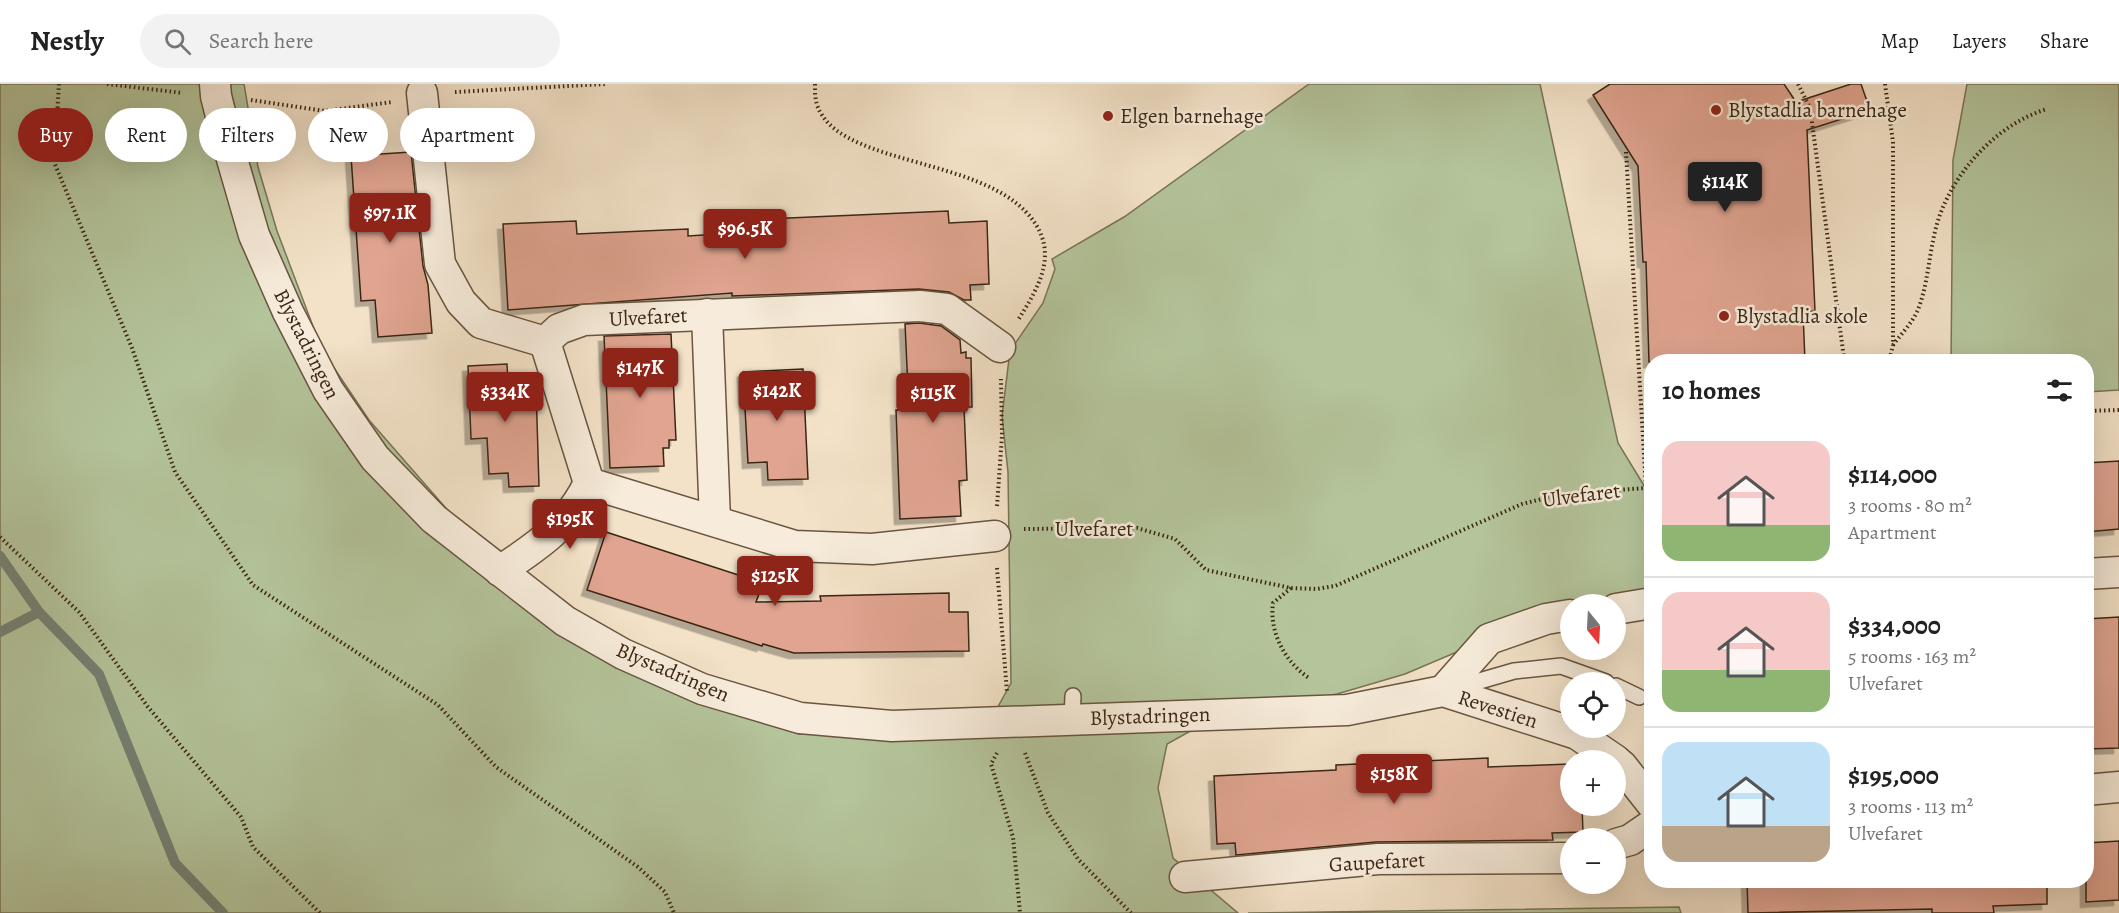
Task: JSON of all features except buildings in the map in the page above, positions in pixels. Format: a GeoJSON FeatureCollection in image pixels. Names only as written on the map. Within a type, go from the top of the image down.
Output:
{"type":"FeatureCollection","features":[{"type":"Feature","properties":{"kind":"street"},"geometry":{"type":"LineString","coordinates":[[422,89],[440,264],[461,302],[481,323],[545,342],[589,483],[577,507],[548,538],[500,571]]}},
{"type":"Feature","properties":{"kind":"street","name":"Blystadringen"},"geometry":{"type":"LineString","coordinates":[[216,90],[254,235],[288,312],[328,390],[375,458],[434,519],[565,621],[623,654],[702,689],[800,718],[892,726],[1013,720],[1072,707],[1347,710],[1443,691]]}},
{"type":"Feature","properties":{"kind":"street","name":"Ulvefaret"},"geometry":{"type":"LineString","coordinates":[[545,342],[559,329],[584,320],[921,306],[947,309],[1000,347]]}},
{"type":"Feature","properties":{"kind":"street"},"geometry":{"type":"LineString","coordinates":[[706,314],[715,521]]}},
{"type":"Feature","properties":{"kind":"street"},"geometry":{"type":"LineString","coordinates":[[589,483],[795,546],[872,549],[995,536]]}},
{"type":"Feature","properties":{"kind":"street"},"geometry":{"type":"LineString","coordinates":[[2094,574],[2119,573]]}},
{"type":"Feature","properties":{"kind":"street"},"geometry":{"type":"LineString","coordinates":[[1626,607],[1644,604]]}},
{"type":"Feature","properties":{"kind":"street"},"geometry":{"type":"LineString","coordinates":[[1443,691],[1489,639],[1546,619],[1560,617]]}},
{"type":"Feature","properties":{"kind":"street","name":"Revestien"},"geometry":{"type":"LineString","coordinates":[[1443,691],[1577,734],[1600,750]]}},
{"type":"Feature","properties":{"kind":"street","name":"Revestien"},"geometry":{"type":"LineString","coordinates":[[1626,771],[1644,794]]}},
{"type":"Feature","properties":{"kind":"street"},"geometry":{"type":"LineString","coordinates":[[2094,789],[2119,787]]}},
{"type":"Feature","properties":{"kind":"street"},"geometry":{"type":"LineString","coordinates":[[1626,841],[1644,830]]}},
{"type":"Feature","properties":{"kind":"street","name":"Gaupefaret"},"geometry":{"type":"LineString","coordinates":[[1185,877],[1378,859],[1560,858]]}},
{"type":"Feature","properties":{"kind":"lane"},"geometry":{"type":"LineString","coordinates":[[1443,691],[1514,671],[1561,666],[1578,672]]}},
{"type":"Feature","properties":{"kind":"lane"},"geometry":{"type":"LineString","coordinates":[[1626,691],[1639,697]]}},
{"type":"Feature","properties":{"kind":"path"},"geometry":{"type":"LineString","coordinates":[[59,84],[54,162],[132,348],[175,472],[253,585],[438,705],[496,767],[638,867],[664,892],[674,913]]}},
{"type":"Feature","properties":{"kind":"path"},"geometry":{"type":"LineString","coordinates":[[107,84],[216,90],[326,111],[380,106],[422,89],[606,84]]}},
{"type":"Feature","properties":{"kind":"path"},"geometry":{"type":"LineString","coordinates":[[815,84],[815,100],[820,113],[843,134],[869,147],[962,175],[1006,194],[1034,221],[1043,239],[1046,257],[1039,285],[1000,347]]}},
{"type":"Feature","properties":{"kind":"path"},"geometry":{"type":"LineString","coordinates":[[1798,84],[1810,108],[1843,354]]}},
{"type":"Feature","properties":{"kind":"path"},"geometry":{"type":"LineString","coordinates":[[1885,84],[1893,142],[1893,345],[1891,354]]}},
{"type":"Feature","properties":{"kind":"path"},"geometry":{"type":"LineString","coordinates":[[1893,345],[1919,308],[1941,213],[1955,184],[2006,127],[2026,116],[2047,109]]}},
{"type":"Feature","properties":{"kind":"path"},"geometry":{"type":"LineString","coordinates":[[1626,152],[1644,414]]}},
{"type":"Feature","properties":{"kind":"path"},"geometry":{"type":"LineString","coordinates":[[2094,411],[2119,410]]}},
{"type":"Feature","properties":{"kind":"path","name":"Ulvefaret"},"geometry":{"type":"LineString","coordinates":[[995,536],[1015,529],[1137,528],[1175,539],[1206,570],[1291,588],[1317,589],[1335,586],[1522,504],[1562,494],[1644,487]]}},
{"type":"Feature","properties":{"kind":"path"},"geometry":{"type":"LineString","coordinates":[[0,537],[79,612],[148,707],[241,817],[253,847],[320,913]]}},
{"type":"Feature","properties":{"kind":"path"},"geometry":{"type":"LineString","coordinates":[[1291,588],[1273,603],[1270,621],[1278,640],[1295,668],[1332,693],[1347,710]]}},
{"type":"Feature","properties":{"kind":"path"},"geometry":{"type":"LineString","coordinates":[[1013,720],[991,764],[1012,837],[1020,913]]}},
{"type":"Feature","properties":{"kind":"path"},"geometry":{"type":"LineString","coordinates":[[1013,720],[1048,813],[1078,859],[1131,913]]}},
{"type":"Feature","properties":{"kind":"green space"},"geometry":{"type":"Polygon","coordinates":[[[0,84],[244,84],[248,108],[199,108],[199,162],[257,162],[277,231],[322,350],[369,420],[472,538],[711,707],[799,734],[990,721],[1011,683],[1008,472],[1002,416],[1010,351],[1043,303],[1055,269],[1052,259],[1124,217],[1309,84],[1540,84],[1618,443],[1644,486],[1644,595],[1626,599],[1626,594],[1560,594],[1560,608],[1405,674],[1337,694],[1212,719],[1167,744],[1158,788],[1173,858],[1238,913],[0,913],[0,84]]]}},
{"type":"Feature","properties":{"kind":"green space"},"geometry":{"type":"Polygon","coordinates":[[[1967,84],[2119,84],[2119,390],[2094,392],[2094,354],[1951,354],[1953,160],[1967,84]]]}},
{"type":"Feature","properties":{"kind":"green space"},"geometry":{"type":"Polygon","coordinates":[[[1679,907],[1681,913],[1248,913],[1679,907]]]}},
{"type":"Feature","properties":{"kind":"waterway"},"geometry":{"type":"LineString","coordinates":[[0,556],[39,612],[99,674],[175,863],[223,913]]}},
{"type":"Feature","properties":{"kind":"waterway"},"geometry":{"type":"LineString","coordinates":[[0,632],[39,612]]}},
{"type":"Feature","properties":{"kind":"place","name":"Blystadlia barnehage"},"geometry":{"type":"Point","coordinates":[1716,110]}},
{"type":"Feature","properties":{"kind":"place","name":"Elgen barnehage"},"geometry":{"type":"Point","coordinates":[1108,116]}},
{"type":"Feature","properties":{"kind":"place","name":"Blystadlia skole"},"geometry":{"type":"Point","coordinates":[1724,316]}}]}
